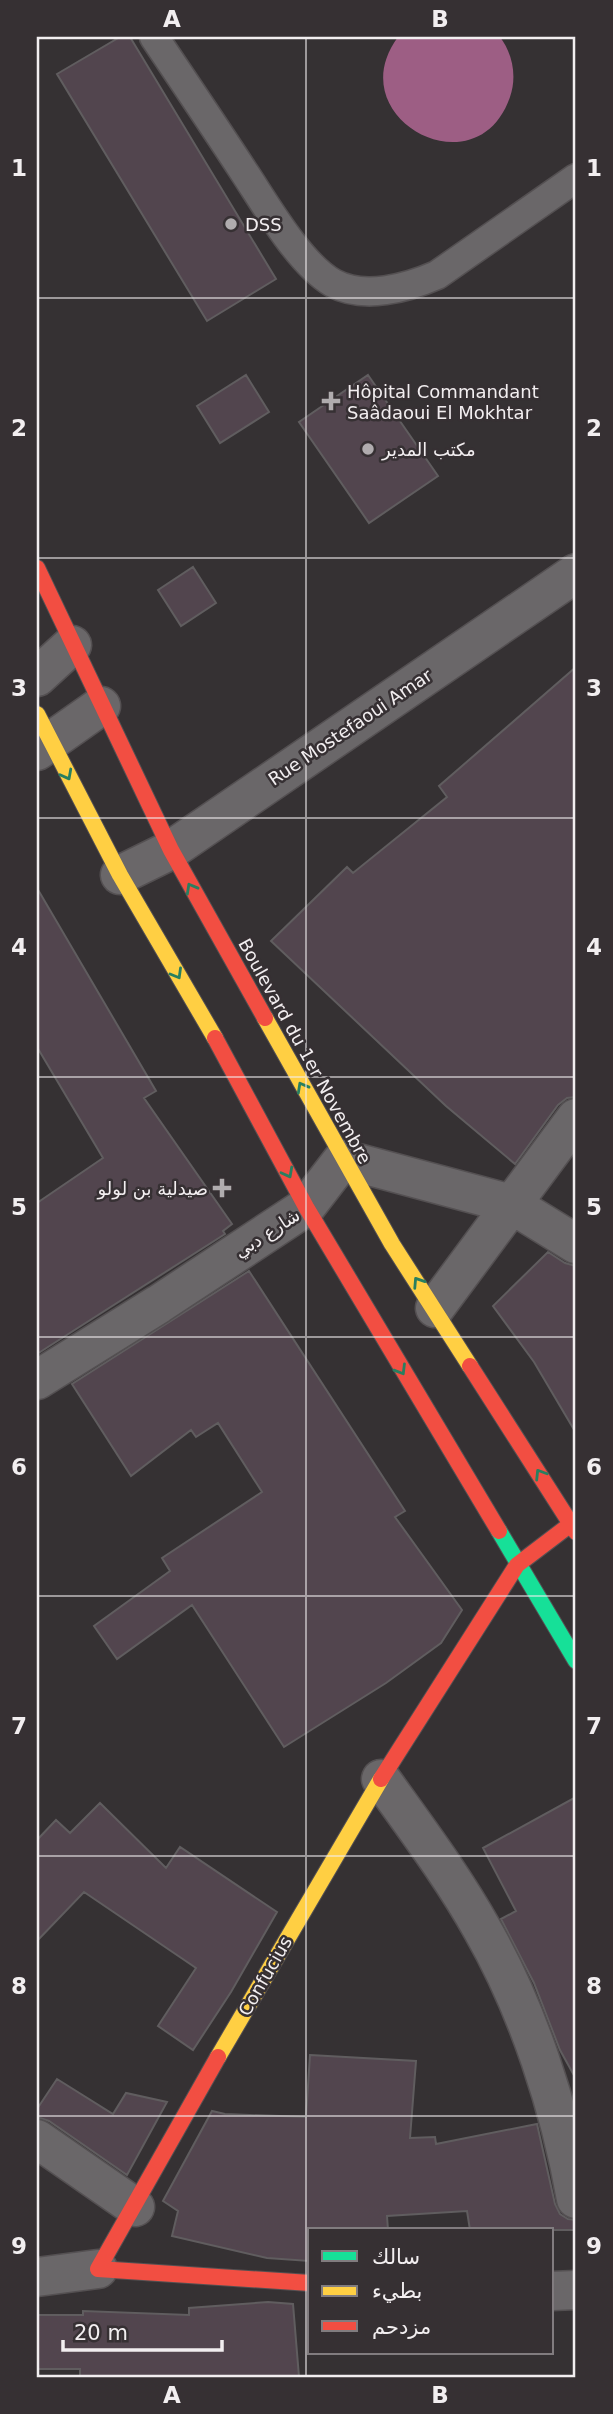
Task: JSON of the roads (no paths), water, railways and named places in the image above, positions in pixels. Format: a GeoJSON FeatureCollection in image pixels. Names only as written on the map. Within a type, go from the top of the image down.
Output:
{"type":"FeatureCollection","features":[{"type":"Feature","properties":{"kind":"main road","name":"Boulevard du 1er Novembre"},"geometry":{"type":"LineString","coordinates":[[37,568],[170,850],[392,1244],[574,1528]]}},
{"type":"Feature","properties":{"kind":"main road"},"geometry":{"type":"LineString","coordinates":[[41,735],[210,1030],[306,1207],[576,1661]]}},
{"type":"Feature","properties":{"kind":"main road","name":"Confucius"},"geometry":{"type":"LineString","coordinates":[[98,2269],[195,2096],[381,1779],[517,1565],[574,1528]]}},
{"type":"Feature","properties":{"kind":"main road"},"geometry":{"type":"LineString","coordinates":[[98,2269],[308,2283]]}},
{"type":"Feature","properties":{"kind":"street","name":"Rue Mostefaoui Amar"},"geometry":{"type":"LineString","coordinates":[[120,875],[170,850],[576,573]]}},
{"type":"Feature","properties":{"kind":"street"},"geometry":{"type":"LineString","coordinates":[[37,677],[72,645]]}},
{"type":"Feature","properties":{"kind":"street"},"geometry":{"type":"LineString","coordinates":[[41,735],[101,706]]}},
{"type":"Feature","properties":{"kind":"street"},"geometry":{"type":"LineString","coordinates":[[435,1308],[576,1118]]}},
{"type":"Feature","properties":{"kind":"street"},"geometry":{"type":"LineString","coordinates":[[343,1159],[511,1204],[576,1244]]}},
{"type":"Feature","properties":{"kind":"street","name":"شارع دبي"},"geometry":{"type":"LineString","coordinates":[[37,1380],[306,1207],[343,1159]]}},
{"type":"Feature","properties":{"kind":"street"},"geometry":{"type":"LineString","coordinates":[[381,1779],[433,1851],[483,1929],[522,2009],[547,2087],[576,2199]]}},
{"type":"Feature","properties":{"kind":"street"},"geometry":{"type":"LineString","coordinates":[[37,2138],[135,2207]]}},
{"type":"Feature","properties":{"kind":"street"},"geometry":{"type":"LineString","coordinates":[[37,2277],[98,2269]]}},
{"type":"Feature","properties":{"kind":"street"},"geometry":{"type":"LineString","coordinates":[[554,2291],[576,2290]]}},
{"type":"Feature","properties":{"kind":"lane"},"geometry":{"type":"LineString","coordinates":[[154,37],[301,254],[333,282],[355,290],[386,291],[419,283],[437,275],[576,178]]}},
{"type":"Feature","properties":{"kind":"place","name":"DSS"},"geometry":{"type":"Point","coordinates":[231,224]}},
{"type":"Feature","properties":{"kind":"place","name":"Hôpital Commandant Saâdaoui El Mokhtar"},"geometry":{"type":"Point","coordinates":[331,401]}},
{"type":"Feature","properties":{"kind":"place","name":"مكتب المدير"},"geometry":{"type":"Point","coordinates":[368,449]}},
{"type":"Feature","properties":{"kind":"place","name":"صيدلية بن لولو"},"geometry":{"type":"Point","coordinates":[222,1188]}}]}
